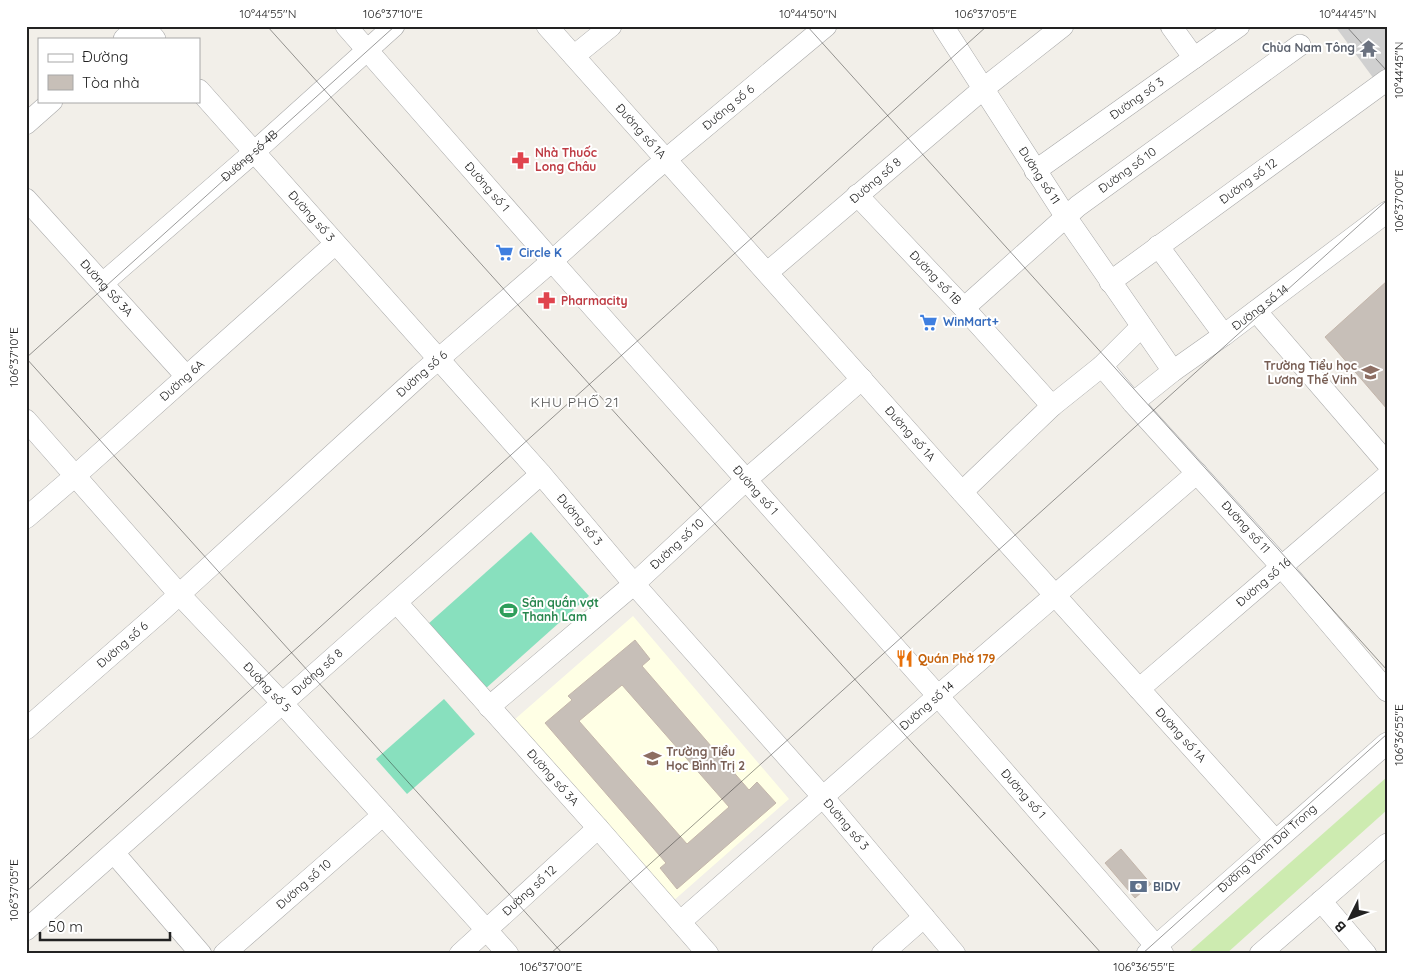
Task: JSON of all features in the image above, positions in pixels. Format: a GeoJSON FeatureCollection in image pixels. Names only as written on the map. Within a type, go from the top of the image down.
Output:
{"type":"FeatureCollection","features":[{"type":"Feature","properties":{"kind":"street"},"geometry":{"type":"LineString","coordinates":[[125,38],[139,26]]}},
{"type":"Feature","properties":{"kind":"street"},"geometry":{"type":"LineString","coordinates":[[144,26],[153,38]]}},
{"type":"Feature","properties":{"kind":"street","name":"Đường số 1"},"geometry":{"type":"LineString","coordinates":[[346,26],[938,696],[1156,951]]}},
{"type":"Feature","properties":{"kind":"street","name":"Đường số 4B"},"geometry":{"type":"LineString","coordinates":[[103,283],[254,153],[394,26]]}},
{"type":"Feature","properties":{"kind":"street","name":"Đường số 1A"},"geometry":{"type":"LineString","coordinates":[[548,26],[962,492],[1275,840]]}},
{"type":"Feature","properties":{"kind":"street"},"geometry":{"type":"LineString","coordinates":[[574,56],[611,26]]}},
{"type":"Feature","properties":{"kind":"street","name":"Đường số 6"},"geometry":{"type":"LineString","coordinates":[[26,729],[179,594],[438,359],[552,261],[666,159],[826,26]]}},
{"type":"Feature","properties":{"kind":"street","name":"Đường số 11"},"geometry":{"type":"LineString","coordinates":[[943,26],[1035,171],[1140,327],[1172,371]]}},
{"type":"Feature","properties":{"kind":"street","name":"Đường số 8"},"geometry":{"type":"LineString","coordinates":[[768,272],[983,89],[1063,26]]}},
{"type":"Feature","properties":{"kind":"street"},"geometry":{"type":"LineString","coordinates":[[1171,26],[1194,58]]}},
{"type":"Feature","properties":{"kind":"street","name":"Đường số 3"},"geometry":{"type":"LineString","coordinates":[[1035,171],[1239,26]]}},
{"type":"Feature","properties":{"kind":"street","name":"Đường số 10"},"geometry":{"type":"LineString","coordinates":[[964,308],[1066,217],[1300,45]]}},
{"type":"Feature","properties":{"kind":"street","name":"Đường số 12"},"geometry":{"type":"LineString","coordinates":[[1110,282],[1387,80]]}},
{"type":"Feature","properties":{"kind":"street","name":"Đường số 3"},"geometry":{"type":"LineString","coordinates":[[200,91],[541,474],[634,584],[823,797],[955,954]]}},
{"type":"Feature","properties":{"kind":"street"},"geometry":{"type":"LineString","coordinates":[[26,124],[51,102]]}},
{"type":"Feature","properties":{"kind":"street","name":"Đường số 1B"},"geometry":{"type":"LineString","coordinates":[[857,195],[964,308],[1052,406]]}},
{"type":"Feature","properties":{"kind":"street","name":"Đường Số 3A"},"geometry":{"type":"LineString","coordinates":[[26,199],[186,376]]}},
{"type":"Feature","properties":{"kind":"street","name":"Đường số 14"},"geometry":{"type":"LineString","coordinates":[[1133,403],[1172,371],[1224,335],[1387,212]]}},
{"type":"Feature","properties":{"kind":"street","name":"Đường 6A"},"geometry":{"type":"LineString","coordinates":[[26,518],[335,244]]}},
{"type":"Feature","properties":{"kind":"street"},"geometry":{"type":"LineString","coordinates":[[1158,246],[1224,335]]}},
{"type":"Feature","properties":{"kind":"street"},"geometry":{"type":"LineString","coordinates":[[1256,311],[1387,463]]}},
{"type":"Feature","properties":{"kind":"street"},"geometry":{"type":"LineString","coordinates":[[962,492],[1052,406],[1102,366],[1140,327]]}},
{"type":"Feature","properties":{"kind":"street","name":"Đường số 11"},"geometry":{"type":"LineString","coordinates":[[1102,366],[1133,403],[1281,566],[1387,691]]}},
{"type":"Feature","properties":{"kind":"street","name":"Đường số 10"},"geometry":{"type":"LineString","coordinates":[[489,707],[634,584],[746,480],[862,379]]}},
{"type":"Feature","properties":{"kind":"street","name":"Đường số 5"},"geometry":{"type":"LineString","coordinates":[[26,420],[179,594],[283,704],[508,954]]}},
{"type":"Feature","properties":{"kind":"street","name":"Đường số 14"},"geometry":{"type":"LineString","coordinates":[[680,922],[1054,594],[1197,473]]}},
{"type":"Feature","properties":{"kind":"street","name":"Đường số 8"},"geometry":{"type":"LineString","coordinates":[[26,930],[541,474]]}},
{"type":"Feature","properties":{"kind":"street","name":"Đường số 16"},"geometry":{"type":"LineString","coordinates":[[1139,689],[1387,476]]}},
{"type":"Feature","properties":{"kind":"street","name":"Đường số 3A"},"geometry":{"type":"LineString","coordinates":[[396,603],[708,954]]}},
{"type":"Feature","properties":{"kind":"street","name":"Đường Vành Đai Trong"},"geometry":{"type":"LineString","coordinates":[[1156,951],[1275,840],[1387,743]]}},
{"type":"Feature","properties":{"kind":"street","name":"Đường số 10"},"geometry":{"type":"LineString","coordinates":[[224,954],[383,815]]}},
{"type":"Feature","properties":{"kind":"street","name":"Đường số 12"},"geometry":{"type":"LineString","coordinates":[[460,954],[598,828]]}},
{"type":"Feature","properties":{"kind":"street"},"geometry":{"type":"LineString","coordinates":[[1260,954],[1387,844]]}},
{"type":"Feature","properties":{"kind":"street"},"geometry":{"type":"LineString","coordinates":[[114,853],[201,954]]}},
{"type":"Feature","properties":{"kind":"street"},"geometry":{"type":"LineString","coordinates":[[1321,901],[1366,954]]}},
{"type":"Feature","properties":{"kind":"street"},"geometry":{"type":"LineString","coordinates":[[882,954],[924,917]]}},
{"type":"Feature","properties":{"kind":"shaded area","name":"Chùa Nam Tông"},"geometry":{"type":"Polygon","coordinates":[[[1335,26],[1387,26],[1387,69],[1374,79],[1335,26]]]}},
{"type":"Feature","properties":{"kind":"shaded area","name":"Trường Tiểu Học Bình Trị 2"},"geometry":{"type":"Polygon","coordinates":[[[633,616],[789,799],[672,902],[514,720],[633,616]]]}},
{"type":"Feature","properties":{"kind":"green space","name":"Sân quần vợt Thanh Lam"},"geometry":{"type":"Polygon","coordinates":[[[531,532],[589,596],[485,689],[428,624],[531,532]]]}},
{"type":"Feature","properties":{"kind":"green space"},"geometry":{"type":"Polygon","coordinates":[[[444,699],[475,734],[407,794],[376,759],[444,699]]]}},
{"type":"Feature","properties":{"kind":"green space"},"geometry":{"type":"Polygon","coordinates":[[[1387,777],[1387,810],[1226,954],[1187,954],[1387,777]]]}},
{"type":"Feature","properties":{"kind":"building","name":"Trường Tiểu học Lương Thế Vinh"},"geometry":{"type":"Polygon","coordinates":[[[1387,281],[1387,409],[1325,337],[1387,281]]]}},
{"type":"Feature","properties":{"kind":"building"},"geometry":{"type":"Polygon","coordinates":[[[635,640],[650,659],[642,666],[749,790],[757,782],[776,803],[677,889],[660,868],[666,863],[545,723],[572,700],[568,696],[635,640]],[[622,685],[579,721],[687,844],[729,807],[622,685]]]}},
{"type":"Feature","properties":{"kind":"building"},"geometry":{"type":"Polygon","coordinates":[[[1121,849],[1151,884],[1135,898],[1105,863],[1121,849]]]}},
{"type":"Feature","properties":{"kind":"place","name":"Chùa Nam Tông"},"geometry":{"type":"Point","coordinates":[1369,48]}},
{"type":"Feature","properties":{"kind":"place","name":"Nhà Thuốc Long Châu"},"geometry":{"type":"Point","coordinates":[521,160]}},
{"type":"Feature","properties":{"kind":"place","name":"Circle K"},"geometry":{"type":"Point","coordinates":[505,253]}},
{"type":"Feature","properties":{"kind":"place","name":"Pharmacity"},"geometry":{"type":"Point","coordinates":[547,301]}},
{"type":"Feature","properties":{"kind":"place","name":"WinMart+"},"geometry":{"type":"Point","coordinates":[929,322]}},
{"type":"Feature","properties":{"kind":"place","name":"Trường Tiểu học Lương Thế Vinh"},"geometry":{"type":"Point","coordinates":[1371,373]}},
{"type":"Feature","properties":{"kind":"place","name":"Sân quần vợt Thanh Lam"},"geometry":{"type":"Point","coordinates":[508,610]}},
{"type":"Feature","properties":{"kind":"place","name":"Quán Phở 179"},"geometry":{"type":"Point","coordinates":[904,659]}},
{"type":"Feature","properties":{"kind":"place","name":"Trường Tiểu Học Bình Trị 2"},"geometry":{"type":"Point","coordinates":[652,759]}},
{"type":"Feature","properties":{"kind":"place","name":"BIDV"},"geometry":{"type":"Point","coordinates":[1139,887]}},
{"type":"Feature","properties":{"kind":"district","name":"KHU PHỐ 21"},"geometry":{"type":"Point","coordinates":[575,402]}}]}
